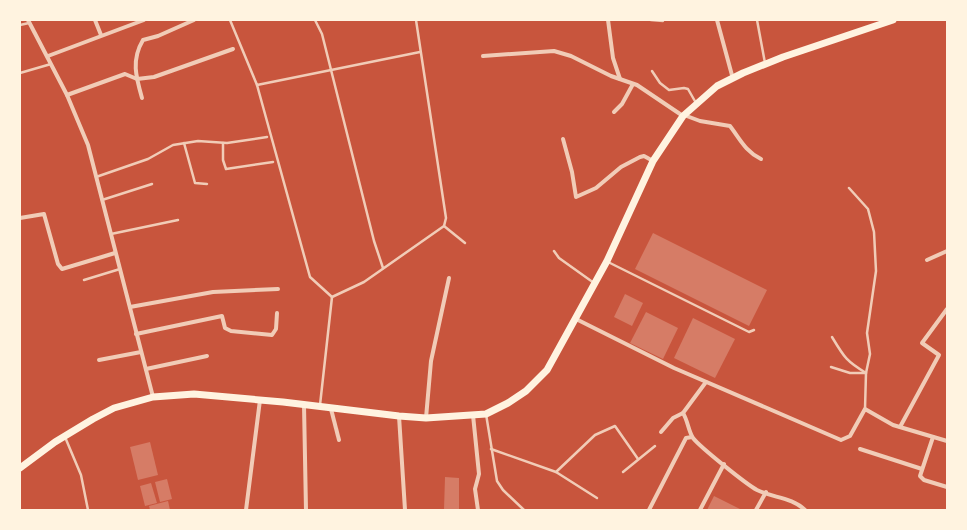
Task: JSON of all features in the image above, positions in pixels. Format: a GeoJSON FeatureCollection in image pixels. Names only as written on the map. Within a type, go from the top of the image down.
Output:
{"type":"FeatureCollection","features":[{"type":"Feature","properties":{"kind":"main road"},"geometry":{"type":"LineString","coordinates":[[20,468],[92,419],[114,408],[153,397],[194,394],[426,418],[486,414],[508,403],[526,391],[547,370],[608,261],[653,161],[684,116],[696,104],[717,86],[765,64],[893,20]]}},
{"type":"Feature","properties":{"kind":"street"},"geometry":{"type":"LineString","coordinates":[[96,20],[101,35]]}},
{"type":"Feature","properties":{"kind":"street"},"geometry":{"type":"LineString","coordinates":[[48,56],[144,20]]}},
{"type":"Feature","properties":{"kind":"street"},"geometry":{"type":"LineString","coordinates":[[142,98],[135,68],[136,56],[143,40],[158,36],[194,20]]}},
{"type":"Feature","properties":{"kind":"street"},"geometry":{"type":"LineString","coordinates":[[608,20],[614,58],[620,79]]}},
{"type":"Feature","properties":{"kind":"street"},"geometry":{"type":"LineString","coordinates":[[717,20],[733,79]]}},
{"type":"Feature","properties":{"kind":"street"},"geometry":{"type":"LineString","coordinates":[[29,21],[67,95],[88,145],[153,397]]}},
{"type":"Feature","properties":{"kind":"street"},"geometry":{"type":"LineString","coordinates":[[67,95],[125,74],[137,79],[154,77],[233,49]]}},
{"type":"Feature","properties":{"kind":"street"},"geometry":{"type":"LineString","coordinates":[[483,56],[554,51],[571,56],[633,84],[658,98],[684,116],[700,121],[730,126],[740,143],[761,159]]}},
{"type":"Feature","properties":{"kind":"street"},"geometry":{"type":"LineString","coordinates":[[614,112],[622,104],[633,84]]}},
{"type":"Feature","properties":{"kind":"street"},"geometry":{"type":"LineString","coordinates":[[563,139],[576,197],[596,188],[604,179],[640,156],[644,156],[653,161]]}},
{"type":"Feature","properties":{"kind":"street"},"geometry":{"type":"LineString","coordinates":[[20,218],[44,214],[58,264],[62,269],[116,253]]}},
{"type":"Feature","properties":{"kind":"street"},"geometry":{"type":"LineString","coordinates":[[927,260],[947,251]]}},
{"type":"Feature","properties":{"kind":"street"},"geometry":{"type":"LineString","coordinates":[[426,418],[431,361],[448,278]]}},
{"type":"Feature","properties":{"kind":"street"},"geometry":{"type":"LineString","coordinates":[[130,308],[214,292],[278,289]]}},
{"type":"Feature","properties":{"kind":"street"},"geometry":{"type":"LineString","coordinates":[[900,427],[939,355],[922,343],[947,309]]}},
{"type":"Feature","properties":{"kind":"street"},"geometry":{"type":"LineString","coordinates":[[136,334],[222,316],[225,328],[231,331],[272,335],[276,330],[277,313]]}},
{"type":"Feature","properties":{"kind":"street"},"geometry":{"type":"LineString","coordinates":[[576,319],[674,368],[841,440],[850,436],[865,410],[900,427],[947,441]]}},
{"type":"Feature","properties":{"kind":"street"},"geometry":{"type":"LineString","coordinates":[[99,360],[141,352]]}},
{"type":"Feature","properties":{"kind":"street"},"geometry":{"type":"LineString","coordinates":[[146,369],[208,356]]}},
{"type":"Feature","properties":{"kind":"street"},"geometry":{"type":"LineString","coordinates":[[661,432],[673,418],[683,413],[706,382]]}},
{"type":"Feature","properties":{"kind":"street"},"geometry":{"type":"LineString","coordinates":[[246,510],[260,400]]}},
{"type":"Feature","properties":{"kind":"street"},"geometry":{"type":"LineString","coordinates":[[304,405],[306,510]]}},
{"type":"Feature","properties":{"kind":"street"},"geometry":{"type":"LineString","coordinates":[[332,409],[339,440]]}},
{"type":"Feature","properties":{"kind":"street"},"geometry":{"type":"LineString","coordinates":[[683,413],[688,421],[692,437],[700,446],[758,490],[799,504],[805,510]]}},
{"type":"Feature","properties":{"kind":"street"},"geometry":{"type":"LineString","coordinates":[[473,414],[480,474],[475,489],[478,510]]}},
{"type":"Feature","properties":{"kind":"street"},"geometry":{"type":"LineString","coordinates":[[399,416],[405,510]]}},
{"type":"Feature","properties":{"kind":"street"},"geometry":{"type":"LineString","coordinates":[[649,510],[686,438],[692,437]]}},
{"type":"Feature","properties":{"kind":"street"},"geometry":{"type":"LineString","coordinates":[[933,437],[920,476],[921,479],[947,487]]}},
{"type":"Feature","properties":{"kind":"street"},"geometry":{"type":"LineString","coordinates":[[860,449],[922,469]]}},
{"type":"Feature","properties":{"kind":"street"},"geometry":{"type":"LineString","coordinates":[[700,510],[724,464]]}},
{"type":"Feature","properties":{"kind":"street"},"geometry":{"type":"LineString","coordinates":[[756,510],[766,492]]}},
{"type":"Feature","properties":{"kind":"lane"},"geometry":{"type":"LineString","coordinates":[[230,20],[257,85],[310,277],[332,297]]}},
{"type":"Feature","properties":{"kind":"lane"},"geometry":{"type":"LineString","coordinates":[[315,20],[322,34],[374,242],[384,268]]}},
{"type":"Feature","properties":{"kind":"lane"},"geometry":{"type":"LineString","coordinates":[[332,297],[364,282],[444,226],[446,218],[445,209],[416,20]]}},
{"type":"Feature","properties":{"kind":"lane"},"geometry":{"type":"LineString","coordinates":[[651,20],[663,21]]}},
{"type":"Feature","properties":{"kind":"lane"},"geometry":{"type":"LineString","coordinates":[[757,20],[765,64]]}},
{"type":"Feature","properties":{"kind":"lane"},"geometry":{"type":"LineString","coordinates":[[20,25],[29,21]]}},
{"type":"Feature","properties":{"kind":"lane"},"geometry":{"type":"LineString","coordinates":[[257,85],[420,52]]}},
{"type":"Feature","properties":{"kind":"lane"},"geometry":{"type":"LineString","coordinates":[[20,73],[51,64]]}},
{"type":"Feature","properties":{"kind":"lane"},"geometry":{"type":"LineString","coordinates":[[652,71],[660,83],[669,90],[684,88],[688,89],[696,104]]}},
{"type":"Feature","properties":{"kind":"lane"},"geometry":{"type":"LineString","coordinates":[[96,177],[148,159],[173,145],[198,141],[222,143],[267,137]]}},
{"type":"Feature","properties":{"kind":"lane"},"geometry":{"type":"LineString","coordinates":[[184,143],[195,183],[207,184]]}},
{"type":"Feature","properties":{"kind":"lane"},"geometry":{"type":"LineString","coordinates":[[222,143],[223,160],[226,169],[273,162]]}},
{"type":"Feature","properties":{"kind":"lane"},"geometry":{"type":"LineString","coordinates":[[102,200],[152,184]]}},
{"type":"Feature","properties":{"kind":"lane"},"geometry":{"type":"LineString","coordinates":[[849,188],[868,209],[874,232],[876,271],[867,333],[870,354],[866,373],[865,410]]}},
{"type":"Feature","properties":{"kind":"lane"},"geometry":{"type":"LineString","coordinates":[[110,234],[178,220]]}},
{"type":"Feature","properties":{"kind":"lane"},"geometry":{"type":"LineString","coordinates":[[444,226],[465,243]]}},
{"type":"Feature","properties":{"kind":"lane"},"geometry":{"type":"LineString","coordinates":[[554,251],[559,258],[596,284]]}},
{"type":"Feature","properties":{"kind":"lane"},"geometry":{"type":"LineString","coordinates":[[608,261],[749,332],[754,330]]}},
{"type":"Feature","properties":{"kind":"lane"},"geometry":{"type":"LineString","coordinates":[[84,280],[120,269]]}},
{"type":"Feature","properties":{"kind":"lane"},"geometry":{"type":"LineString","coordinates":[[320,407],[332,297]]}},
{"type":"Feature","properties":{"kind":"lane"},"geometry":{"type":"LineString","coordinates":[[832,337],[841,354],[849,363],[866,373]]}},
{"type":"Feature","properties":{"kind":"lane"},"geometry":{"type":"LineString","coordinates":[[831,367],[850,373],[866,373]]}},
{"type":"Feature","properties":{"kind":"lane"},"geometry":{"type":"LineString","coordinates":[[486,414],[497,481],[503,490],[524,510]]}},
{"type":"Feature","properties":{"kind":"lane"},"geometry":{"type":"LineString","coordinates":[[556,472],[595,435],[615,426],[638,459]]}},
{"type":"Feature","properties":{"kind":"lane"},"geometry":{"type":"LineString","coordinates":[[65,436],[81,474],[88,510]]}},
{"type":"Feature","properties":{"kind":"lane"},"geometry":{"type":"LineString","coordinates":[[623,472],[654,446]]}},
{"type":"Feature","properties":{"kind":"lane"},"geometry":{"type":"LineString","coordinates":[[491,449],[556,472],[597,498]]}},
{"type":"Feature","properties":{"kind":"building"},"geometry":{"type":"Polygon","coordinates":[[[653,233],[767,290],[749,326],[635,269],[653,233]]]}},
{"type":"Feature","properties":{"kind":"building"},"geometry":{"type":"Polygon","coordinates":[[[625,294],[643,303],[632,326],[614,317],[625,294]]]}},
{"type":"Feature","properties":{"kind":"building"},"geometry":{"type":"Polygon","coordinates":[[[646,312],[678,328],[663,359],[630,343],[646,312]]]}},
{"type":"Feature","properties":{"kind":"building"},"geometry":{"type":"Polygon","coordinates":[[[693,318],[735,339],[715,378],[674,358],[693,318]]]}},
{"type":"Feature","properties":{"kind":"building"},"geometry":{"type":"Polygon","coordinates":[[[150,442],[158,475],[138,480],[130,447],[150,442]]]}},
{"type":"Feature","properties":{"kind":"building"},"geometry":{"type":"Polygon","coordinates":[[[445,477],[459,478],[459,510],[444,510],[445,477]]]}},
{"type":"Feature","properties":{"kind":"building"},"geometry":{"type":"Polygon","coordinates":[[[167,479],[172,499],[160,502],[155,482],[167,479]]]}},
{"type":"Feature","properties":{"kind":"building"},"geometry":{"type":"Polygon","coordinates":[[[151,483],[157,503],[145,506],[140,486],[151,483]]]}},
{"type":"Feature","properties":{"kind":"building"},"geometry":{"type":"Polygon","coordinates":[[[714,496],[742,510],[707,510],[714,496]]]}},
{"type":"Feature","properties":{"kind":"building"},"geometry":{"type":"Polygon","coordinates":[[[168,501],[170,510],[150,510],[149,506],[168,501]]]}}]}
